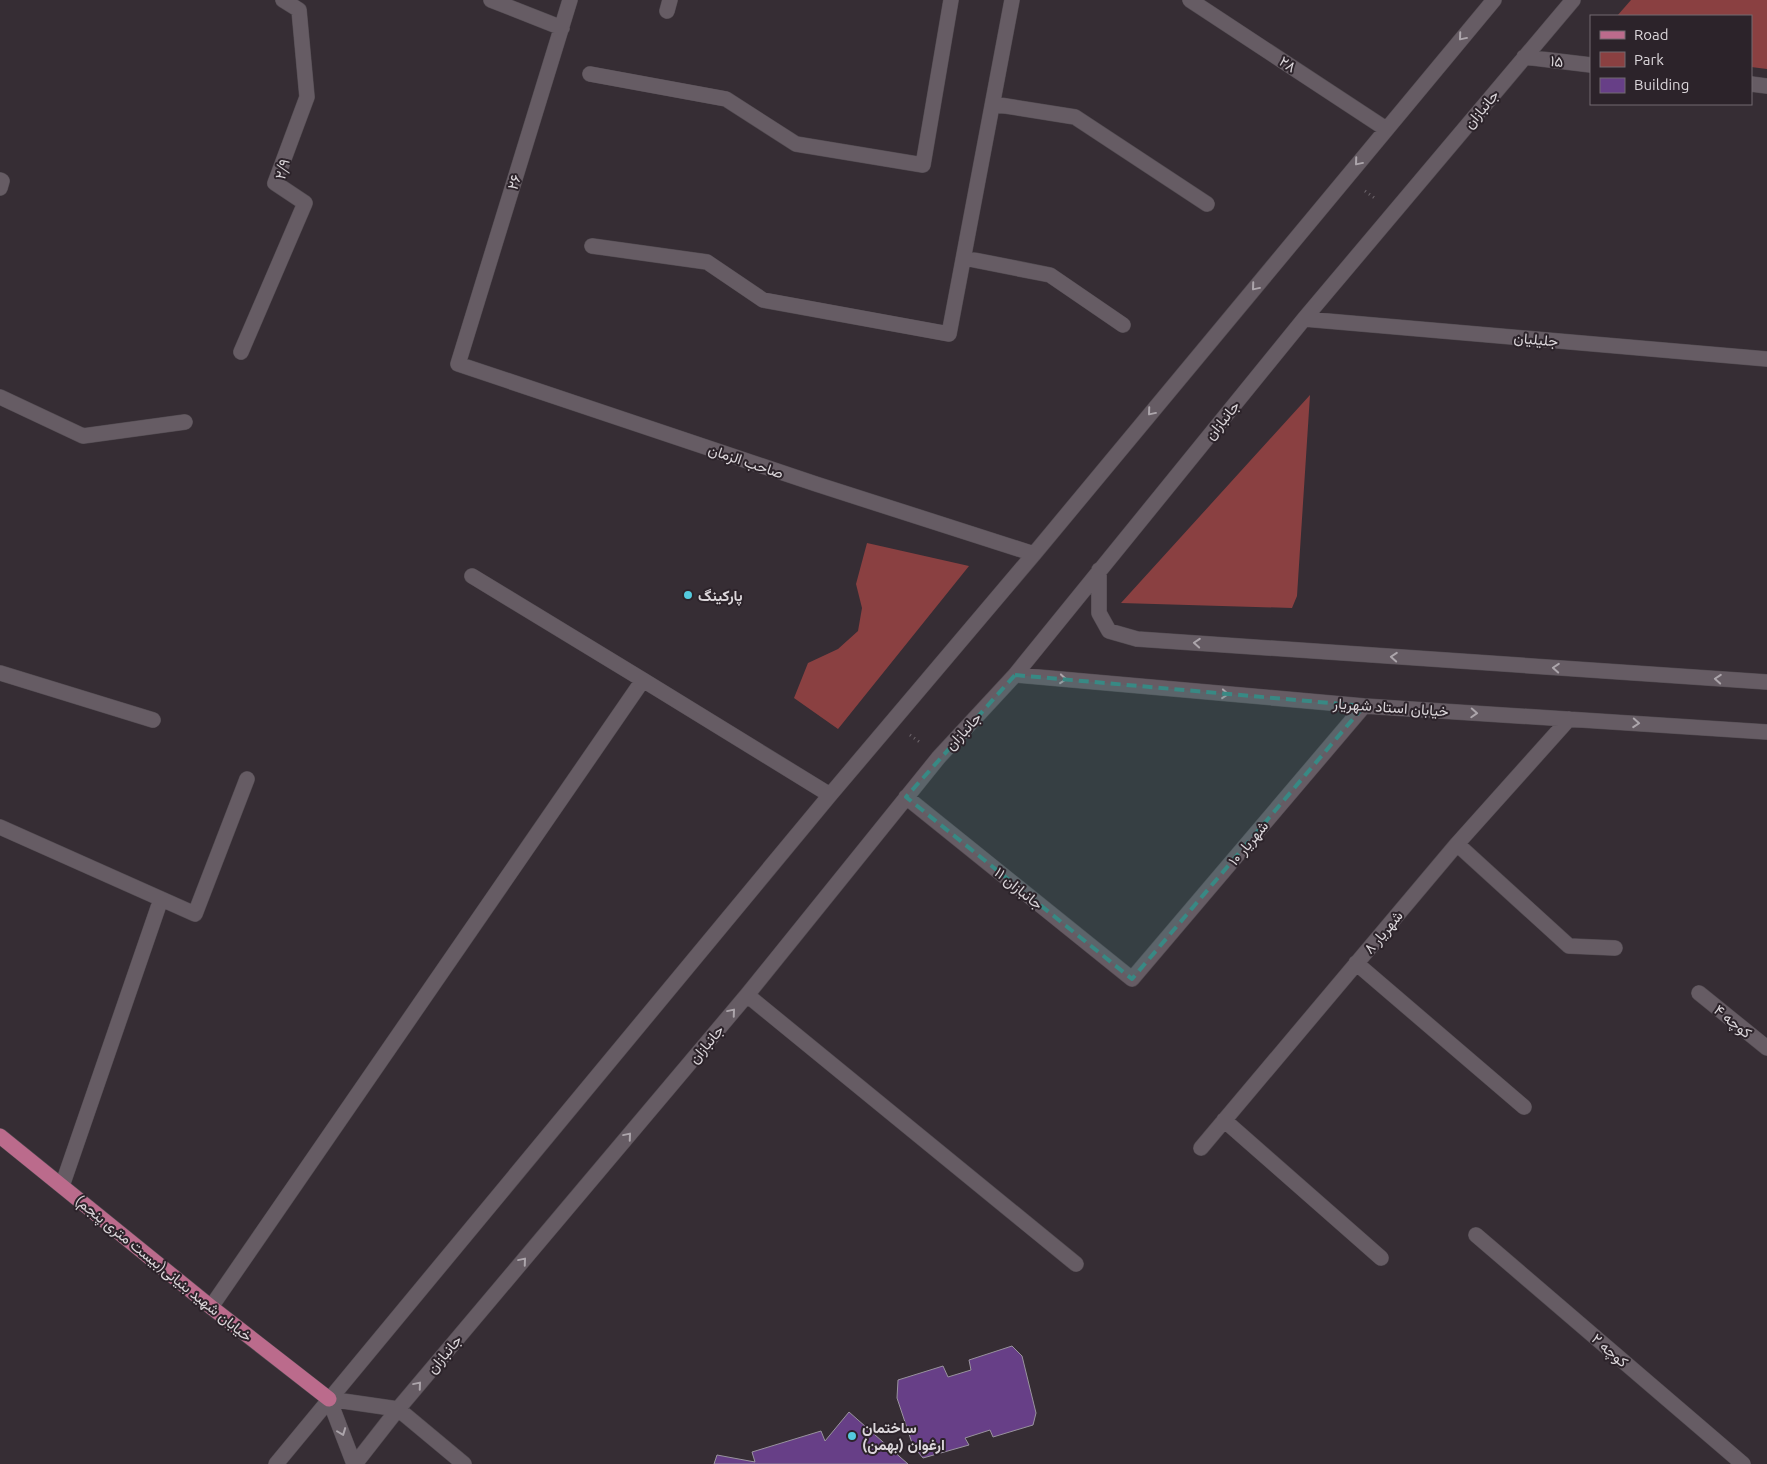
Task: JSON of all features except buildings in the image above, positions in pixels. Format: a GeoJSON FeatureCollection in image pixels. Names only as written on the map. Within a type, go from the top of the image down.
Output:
{"type":"FeatureCollection","features":[{"type":"Feature","properties":{"kind":"main road","name":"خیابان شهید بنیانی(بیست متری پنجم)"},"geometry":{"type":"LineString","coordinates":[[0,1136],[211,1308],[329,1399]]}},
{"type":"Feature","properties":{"kind":"street","name":"۲/۹"},"geometry":{"type":"LineString","coordinates":[[241,352],[305,202],[275,183],[306,97],[299,10],[283,0]]}},
{"type":"Feature","properties":{"kind":"street"},"geometry":{"type":"LineString","coordinates":[[491,0],[562,28]]}},
{"type":"Feature","properties":{"kind":"street","name":"۲۶"},"geometry":{"type":"LineString","coordinates":[[458,364],[570,0]]}},
{"type":"Feature","properties":{"kind":"street"},"geometry":{"type":"LineString","coordinates":[[590,74],[726,98],[796,144],[923,165],[951,0]]}},
{"type":"Feature","properties":{"kind":"street"},"geometry":{"type":"LineString","coordinates":[[592,246],[707,262],[763,300],[949,334],[1012,0]]}},
{"type":"Feature","properties":{"kind":"street","name":"۲۸"},"geometry":{"type":"LineString","coordinates":[[1190,0],[1386,129]]}},
{"type":"Feature","properties":{"kind":"street"},"geometry":{"type":"LineString","coordinates":[[276,1464],[830,795],[1034,554],[1494,0]]}},
{"type":"Feature","properties":{"kind":"street","name":"جانبازان"},"geometry":{"type":"LineString","coordinates":[[354,1464],[398,1409],[747,995],[906,797],[1015,675],[1304,319],[1573,0]]}},
{"type":"Feature","properties":{"kind":"street","name":"۱۵"},"geometry":{"type":"LineString","coordinates":[[1524,58],[1590,65]]}},
{"type":"Feature","properties":{"kind":"street"},"geometry":{"type":"LineString","coordinates":[[1752,84],[1767,86]]}},
{"type":"Feature","properties":{"kind":"street"},"geometry":{"type":"LineString","coordinates":[[993,104],[1075,117],[1207,204]]}},
{"type":"Feature","properties":{"kind":"street"},"geometry":{"type":"LineString","coordinates":[[0,180],[2,181],[0,188]]}},
{"type":"Feature","properties":{"kind":"street"},"geometry":{"type":"LineString","coordinates":[[964,258],[1050,275],[1123,325]]}},
{"type":"Feature","properties":{"kind":"street","name":"جلیلیان"},"geometry":{"type":"LineString","coordinates":[[1304,319],[1767,359]]}},
{"type":"Feature","properties":{"kind":"street","name":"صاحب الزمان"},"geometry":{"type":"LineString","coordinates":[[458,364],[816,484],[1034,554]]}},
{"type":"Feature","properties":{"kind":"street"},"geometry":{"type":"LineString","coordinates":[[0,397],[83,436],[185,422]]}},
{"type":"Feature","properties":{"kind":"street"},"geometry":{"type":"LineString","coordinates":[[1100,570],[1099,613],[1109,631],[1137,639],[1767,682]]}},
{"type":"Feature","properties":{"kind":"street"},"geometry":{"type":"LineString","coordinates":[[472,576],[830,795]]}},
{"type":"Feature","properties":{"kind":"street"},"geometry":{"type":"LineString","coordinates":[[0,672],[152,720]]}},
{"type":"Feature","properties":{"kind":"street","name":"خیابان استاد شهریار"},"geometry":{"type":"LineString","coordinates":[[1015,675],[1364,706],[1767,732]]}},
{"type":"Feature","properties":{"kind":"street"},"geometry":{"type":"LineString","coordinates":[[211,1308],[644,680]]}},
{"type":"Feature","properties":{"kind":"street","name":"شهریار ۱۰"},"geometry":{"type":"LineString","coordinates":[[1132,980],[1364,706]]}},
{"type":"Feature","properties":{"kind":"street","name":"شهریار ۸"},"geometry":{"type":"LineString","coordinates":[[1201,1148],[1457,844],[1569,719]]}},
{"type":"Feature","properties":{"kind":"street"},"geometry":{"type":"LineString","coordinates":[[0,827],[195,914],[247,779]]}},
{"type":"Feature","properties":{"kind":"street","name":"۱۱ جانبازان"},"geometry":{"type":"LineString","coordinates":[[906,797],[1132,980]]}},
{"type":"Feature","properties":{"kind":"street"},"geometry":{"type":"LineString","coordinates":[[1457,844],[1569,946],[1615,948]]}},
{"type":"Feature","properties":{"kind":"street"},"geometry":{"type":"LineString","coordinates":[[62,1186],[161,899]]}},
{"type":"Feature","properties":{"kind":"street"},"geometry":{"type":"LineString","coordinates":[[1356,964],[1524,1108]]}},
{"type":"Feature","properties":{"kind":"street","name":"کوچه ۴"},"geometry":{"type":"LineString","coordinates":[[1700,993],[1767,1048]]}},
{"type":"Feature","properties":{"kind":"street"},"geometry":{"type":"LineString","coordinates":[[747,995],[1076,1264]]}},
{"type":"Feature","properties":{"kind":"street"},"geometry":{"type":"LineString","coordinates":[[1224,1120],[1381,1258]]}},
{"type":"Feature","properties":{"kind":"street","name":"کوچه ۲"},"geometry":{"type":"LineString","coordinates":[[1476,1235],[1743,1464]]}},
{"type":"Feature","properties":{"kind":"street"},"geometry":{"type":"LineString","coordinates":[[329,1399],[398,1409],[464,1464]]}},
{"type":"Feature","properties":{"kind":"street"},"geometry":{"type":"LineString","coordinates":[[329,1399],[354,1464]]}},
{"type":"Feature","properties":{"kind":"path"},"geometry":{"type":"LineString","coordinates":[[1346,177],[1394,213]]}},
{"type":"Feature","properties":{"kind":"path"},"geometry":{"type":"LineString","coordinates":[[892,722],[940,757]]}},
{"type":"Feature","properties":{"kind":"highlighted area"},"geometry":{"type":"Polygon","coordinates":[[[1015,675],[1364,706],[1132,979],[906,797],[1015,675]]]}},
{"type":"Feature","properties":{"kind":"green space"},"geometry":{"type":"Polygon","coordinates":[[[1631,0],[1767,0],[1767,69],[1752,67],[1752,15],[1618,15],[1631,0]]]}},
{"type":"Feature","properties":{"kind":"green space"},"geometry":{"type":"Polygon","coordinates":[[[1310,395],[1297,596],[1292,608],[1121,603],[1310,395]]]}},
{"type":"Feature","properties":{"kind":"green space"},"geometry":{"type":"Polygon","coordinates":[[[867,543],[969,566],[838,729],[794,698],[808,663],[838,649],[858,631],[862,608],[856,584],[867,543]]]}},
{"type":"Feature","properties":{"kind":"place","name":"پارکینگ"},"geometry":{"type":"Point","coordinates":[688,595]}},
{"type":"Feature","properties":{"kind":"place","name":"ساختمان ارغوان (بهمن)"},"geometry":{"type":"Point","coordinates":[852,1436]}}]}
